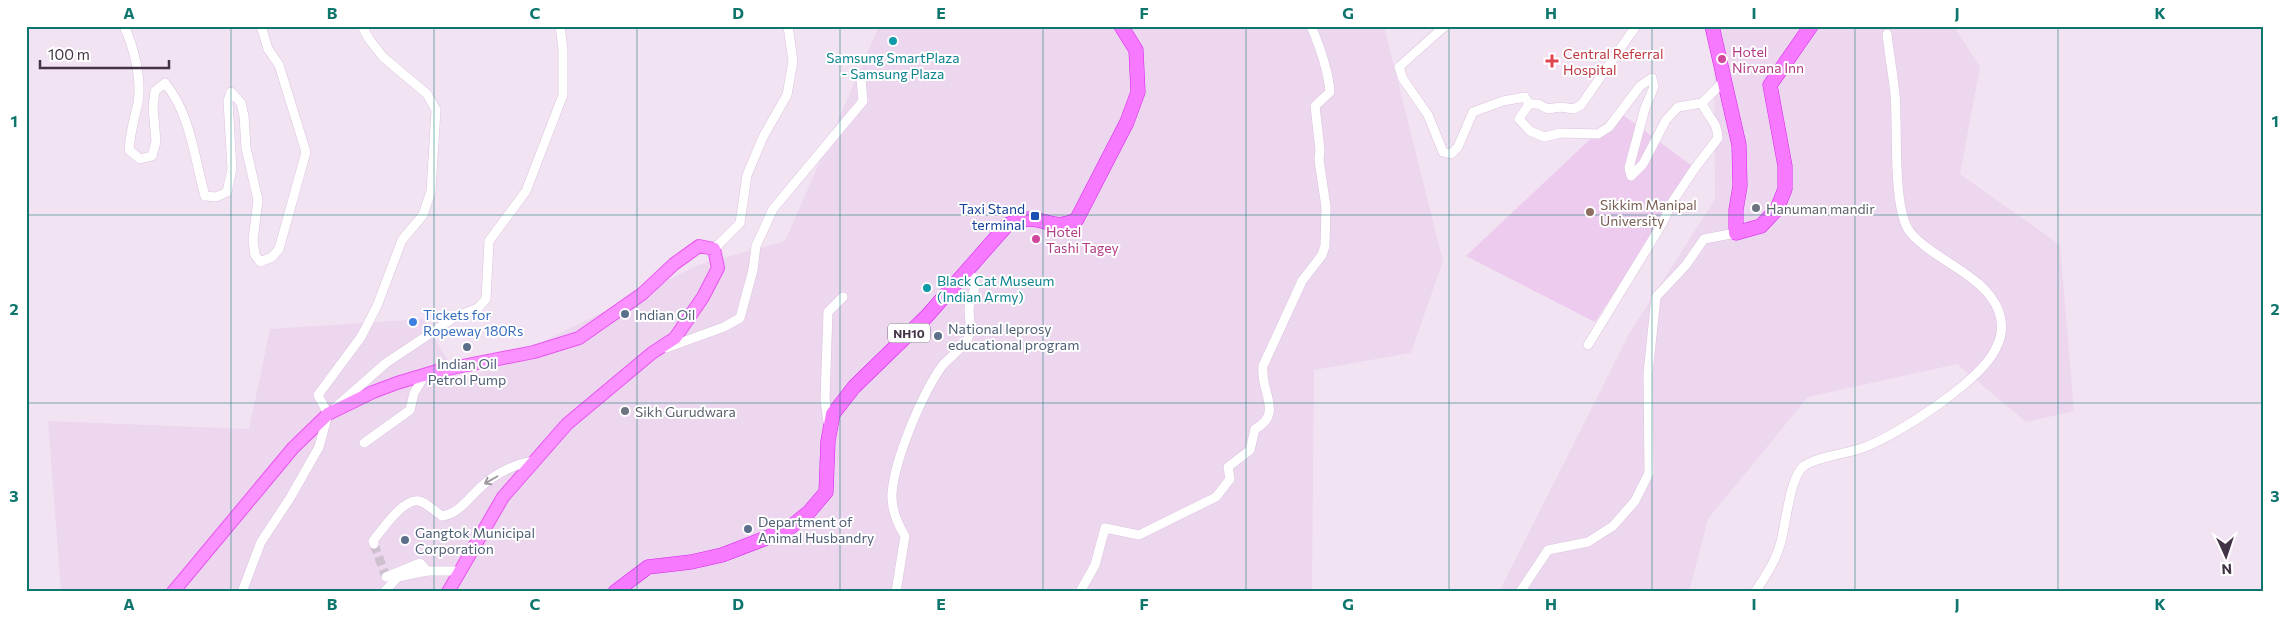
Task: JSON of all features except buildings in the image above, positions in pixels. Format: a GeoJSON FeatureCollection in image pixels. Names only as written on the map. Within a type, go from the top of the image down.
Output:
{"type":"FeatureCollection","features":[{"type":"Feature","properties":{"kind":"highway","name":"NH10"},"geometry":{"type":"LineString","coordinates":[[615,592],[648,567],[691,562],[722,555],[786,530],[809,512],[826,492],[833,414],[854,387],[927,316],[1007,225],[1023,219],[1051,225],[1067,225],[1077,219],[1127,122],[1138,92],[1136,50],[1121,26]]}},
{"type":"Feature","properties":{"kind":"highway"},"geometry":{"type":"LineString","coordinates":[[1712,26],[1739,145],[1740,186],[1736,210],[1736,233],[1761,226],[1777,209],[1785,189],[1785,166],[1770,85],[1811,26]]}},
{"type":"Feature","properties":{"kind":"main road"},"geometry":{"type":"LineString","coordinates":[[173,592],[293,448],[328,414],[373,392],[424,375],[534,352],[579,338],[642,294],[674,264],[699,246],[714,249],[718,268],[703,297],[675,338],[652,354],[567,424],[503,498],[448,592]]}},
{"type":"Feature","properties":{"kind":"street"},"geometry":{"type":"LineString","coordinates":[[124,26],[133,51],[138,101],[130,129],[129,150],[140,159],[152,156],[156,142],[153,107],[155,91],[165,82],[181,106],[187,123],[205,196],[216,197],[226,192],[232,169],[228,101],[231,92],[241,103],[244,116],[246,148],[258,200],[253,240],[255,255],[260,262],[272,257],[279,249],[306,152],[282,73],[268,49],[261,26]]}},
{"type":"Feature","properties":{"kind":"street"},"geometry":{"type":"LineString","coordinates":[[328,414],[318,395],[361,337],[377,306],[402,240],[423,215],[431,191],[435,151],[436,110],[427,94],[383,57],[368,39],[362,26]]}},
{"type":"Feature","properties":{"kind":"street"},"geometry":{"type":"LineString","coordinates":[[242,592],[261,542],[320,447],[328,414],[386,363],[456,317],[478,308],[486,299],[489,242],[526,192],[563,95],[563,49],[560,26]]}},
{"type":"Feature","properties":{"kind":"street"},"geometry":{"type":"LineString","coordinates":[[714,249],[740,223],[747,175],[763,137],[787,94],[793,61],[788,26]]}},
{"type":"Feature","properties":{"kind":"street"},"geometry":{"type":"LineString","coordinates":[[1080,592],[1095,565],[1105,528],[1138,535],[1216,497],[1230,479],[1228,467],[1250,450],[1255,429],[1266,423],[1271,411],[1262,378],[1263,366],[1302,281],[1322,255],[1325,246],[1326,207],[1319,160],[1320,150],[1315,106],[1330,92],[1329,76],[1321,47],[1311,26]]}},
{"type":"Feature","properties":{"kind":"street"},"geometry":{"type":"LineString","coordinates":[[1445,26],[1399,68],[1403,79],[1428,115],[1443,152],[1451,154],[1458,147],[1473,112],[1503,101],[1525,97],[1529,104]]}},
{"type":"Feature","properties":{"kind":"street"},"geometry":{"type":"LineString","coordinates":[[1529,104],[1538,104],[1548,109],[1560,107],[1574,109],[1581,105],[1636,26]]}},
{"type":"Feature","properties":{"kind":"street"},"geometry":{"type":"LineString","coordinates":[[1756,592],[1775,558],[1793,486],[1802,467],[1820,459],[1842,455],[1867,446],[1891,434],[1933,407],[1962,386],[1981,368],[1996,350],[2002,332],[1998,311],[1986,289],[1924,245],[1909,231],[1900,211],[1895,94],[1886,34]]}},
{"type":"Feature","properties":{"kind":"street"},"geometry":{"type":"LineString","coordinates":[[1529,104],[1519,119],[1530,131],[1544,137],[1561,133],[1598,134],[1609,127],[1640,86],[1652,78],[1654,87],[1645,108],[1629,168],[1631,176],[1643,164],[1666,120],[1678,107],[1702,103],[1724,81]]}},
{"type":"Feature","properties":{"kind":"street"},"geometry":{"type":"LineString","coordinates":[[652,354],[724,327],[740,318],[753,270],[756,246],[773,209],[863,101],[861,79]]}},
{"type":"Feature","properties":{"kind":"street"},"geometry":{"type":"LineString","coordinates":[[1588,345],[1662,224],[1673,201],[1718,138],[1717,126],[1706,112],[1702,103]]}},
{"type":"Feature","properties":{"kind":"street"},"geometry":{"type":"LineString","coordinates":[[1520,592],[1548,550],[1588,542],[1613,526],[1635,501],[1650,473],[1648,374],[1656,297],[1686,265],[1704,239],[1736,233]]}},
{"type":"Feature","properties":{"kind":"street"},"geometry":{"type":"LineString","coordinates":[[896,592],[905,536],[897,522],[892,494],[896,469],[918,410],[928,390],[942,366],[968,339],[971,321],[969,306],[976,291],[975,279],[966,272]]}},
{"type":"Feature","properties":{"kind":"street"},"geometry":{"type":"LineString","coordinates":[[830,432],[825,400],[828,312],[843,297]]}},
{"type":"Feature","properties":{"kind":"street"},"geometry":{"type":"LineString","coordinates":[[364,443],[410,410],[414,393],[424,375]]}},
{"type":"Feature","properties":{"kind":"street"},"geometry":{"type":"LineString","coordinates":[[374,544],[373,541],[400,508],[413,501],[420,501],[442,516],[451,515],[483,484],[520,463],[535,461]]}},
{"type":"Feature","properties":{"kind":"street"},"geometry":{"type":"LineString","coordinates":[[386,577],[420,563],[427,571]]}},
{"type":"Feature","properties":{"kind":"street"},"geometry":{"type":"LineString","coordinates":[[384,592],[398,577],[427,571],[460,570]]}},
{"type":"Feature","properties":{"kind":"shaded area"},"geometry":{"type":"Polygon","coordinates":[[[879,26],[1384,26],[1443,261],[1411,353],[1314,370],[1312,592],[61,592],[48,421],[249,429],[270,329],[423,319],[461,382],[698,265],[785,241],[879,26]]]}},
{"type":"Feature","properties":{"kind":"shaded area"},"geometry":{"type":"Polygon","coordinates":[[[1714,26],[1954,26],[1980,67],[1960,174],[2060,245],[2074,411],[2026,422],[1957,364],[1808,397],[1708,519],[1689,592],[1499,592],[1629,334],[1715,199],[1714,26]]]}},
{"type":"Feature","properties":{"kind":"shaded area","name":"Sikkim Manipal University"},"geometry":{"type":"Polygon","coordinates":[[[1619,112],[1695,168],[1595,322],[1466,256],[1619,112]]]}},
{"type":"Feature","properties":{"kind":"tunnel"},"geometry":{"type":"LineString","coordinates":[[374,544],[386,577]]}},
{"type":"Feature","properties":{"kind":"place","name":"Samsung SmartPlaza - Samsung Plaza"},"geometry":{"type":"Point","coordinates":[893,41]}},
{"type":"Feature","properties":{"kind":"place","name":"Hotel Nirvana Inn"},"geometry":{"type":"Point","coordinates":[1722,59]}},
{"type":"Feature","properties":{"kind":"place","name":"Central Referral Hospital"},"geometry":{"type":"Point","coordinates":[1552,61]}},
{"type":"Feature","properties":{"kind":"place","name":"Hanuman mandir"},"geometry":{"type":"Point","coordinates":[1756,208]}},
{"type":"Feature","properties":{"kind":"place","name":"Sikkim Manipal University"},"geometry":{"type":"Point","coordinates":[1590,212]}},
{"type":"Feature","properties":{"kind":"place","name":"Taxi Stand terminal"},"geometry":{"type":"Point","coordinates":[1035,216]}},
{"type":"Feature","properties":{"kind":"place","name":"Hotel Tashi Tagey"},"geometry":{"type":"Point","coordinates":[1036,239]}},
{"type":"Feature","properties":{"kind":"place","name":"Black Cat Museum (Indian Army)"},"geometry":{"type":"Point","coordinates":[927,288]}},
{"type":"Feature","properties":{"kind":"place","name":"Indian Oil"},"geometry":{"type":"Point","coordinates":[625,314]}},
{"type":"Feature","properties":{"kind":"place","name":"Tickets for Ropeway 180Rs"},"geometry":{"type":"Point","coordinates":[413,322]}},
{"type":"Feature","properties":{"kind":"place","name":"National leprosy educational program"},"geometry":{"type":"Point","coordinates":[938,336]}},
{"type":"Feature","properties":{"kind":"place","name":"Indian Oil Petrol Pump"},"geometry":{"type":"Point","coordinates":[467,347]}},
{"type":"Feature","properties":{"kind":"place","name":"Sikh Gurudwara"},"geometry":{"type":"Point","coordinates":[625,411]}},
{"type":"Feature","properties":{"kind":"place","name":"Department of Animal Husbandry"},"geometry":{"type":"Point","coordinates":[748,529]}},
{"type":"Feature","properties":{"kind":"place","name":"Gangtok Municipal Corporation"},"geometry":{"type":"Point","coordinates":[405,540]}}]}
